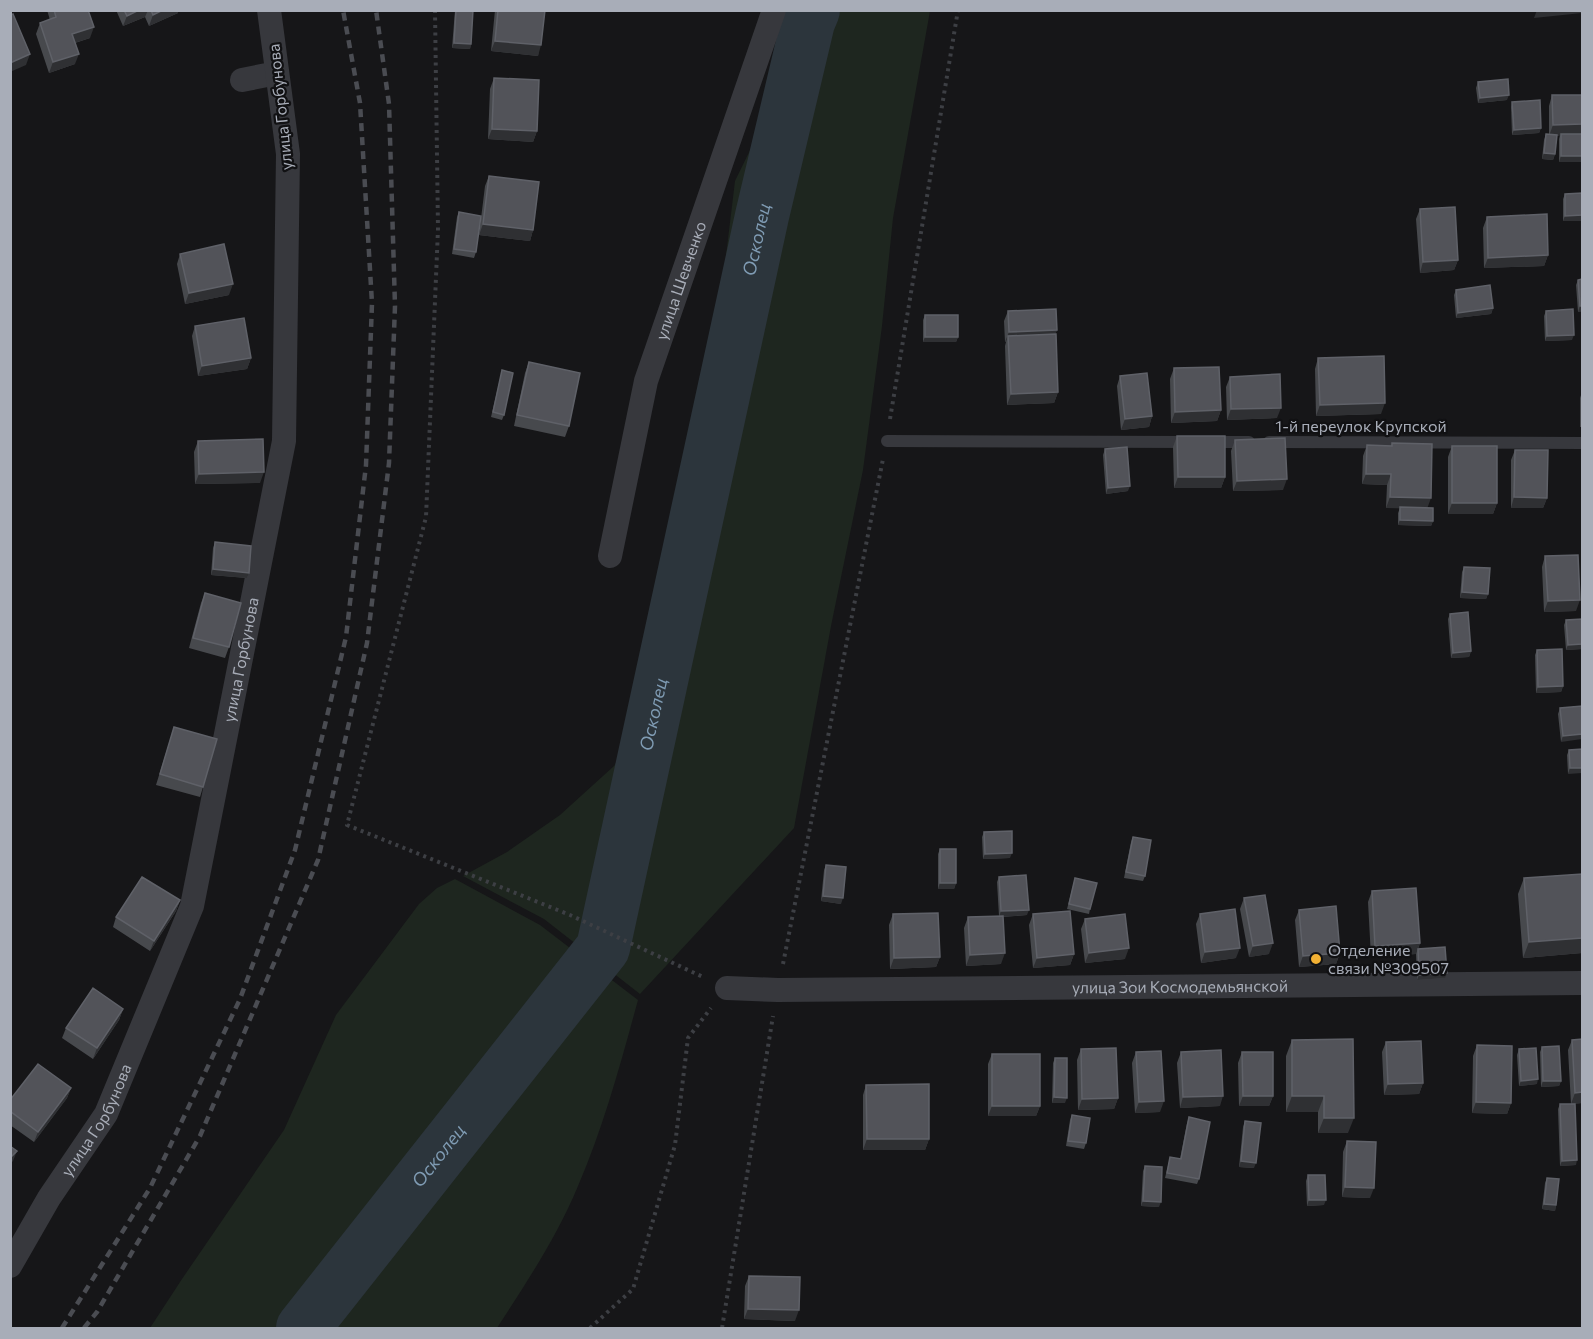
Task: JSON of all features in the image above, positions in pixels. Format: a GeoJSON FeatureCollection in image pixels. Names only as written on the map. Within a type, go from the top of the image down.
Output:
{"type":"FeatureCollection","features":[{"type":"Feature","properties":{"kind":"street","name":"улица Горбунова"},"geometry":{"type":"LineString","coordinates":[[10,1266],[49,1198],[106,1114],[192,906],[284,441],[288,154],[269,10]]}},
{"type":"Feature","properties":{"kind":"street","name":"улица Шевченко"},"geometry":{"type":"LineString","coordinates":[[610,556],[646,381],[774,10]]}},
{"type":"Feature","properties":{"kind":"street"},"geometry":{"type":"LineString","coordinates":[[242,80],[277,73]]}},
{"type":"Feature","properties":{"kind":"street","name":"улица Зои Космодемьянской"},"geometry":{"type":"LineString","coordinates":[[727,988],[778,990],[1582,983]]}},
{"type":"Feature","properties":{"kind":"lane","name":"1-й переулок Крупской"},"geometry":{"type":"LineString","coordinates":[[887,441],[1582,443]]}},
{"type":"Feature","properties":{"kind":"path"},"geometry":{"type":"LineString","coordinates":[[435,10],[438,229],[426,517],[347,825],[570,915],[727,988],[688,1038],[675,1145],[633,1289],[590,1329]]}},
{"type":"Feature","properties":{"kind":"path"},"geometry":{"type":"LineString","coordinates":[[722,1329],[778,990],[887,441],[958,10]]}},
{"type":"Feature","properties":{"kind":"shaded area"},"geometry":{"type":"Polygon","coordinates":[[[812,11],[930,11],[893,218],[882,326],[863,470],[831,626],[794,828],[640,994],[544,919],[463,876],[507,852],[560,815],[614,766],[641,722],[662,669],[682,540],[707,413],[735,181],[777,95],[812,11]]]}},
{"type":"Feature","properties":{"kind":"shaded area"},"geometry":{"type":"Polygon","coordinates":[[[455,879],[540,925],[638,1000],[604,1117],[570,1205],[530,1277],[497,1328],[150,1328],[284,1130],[336,1015],[419,904],[437,888],[455,879]]]}},
{"type":"Feature","properties":{"kind":"building"},"geometry":{"type":"Polygon","coordinates":[[[54,10],[88,10],[94,27],[72,34],[79,54],[53,62],[40,23],[56,17],[54,10]]]}},
{"type":"Feature","properties":{"kind":"building"},"geometry":{"type":"Polygon","coordinates":[[[124,10],[139,10],[127,16],[124,10]]]}},
{"type":"Feature","properties":{"kind":"building"},"geometry":{"type":"Polygon","coordinates":[[[151,10],[163,10],[153,15],[151,10]]]}},
{"type":"Feature","properties":{"kind":"building"},"geometry":{"type":"Polygon","coordinates":[[[456,10],[473,10],[471,44],[454,43],[456,10]]]}},
{"type":"Feature","properties":{"kind":"building"},"geometry":{"type":"Polygon","coordinates":[[[498,10],[545,10],[541,45],[495,41],[498,10]]]}},
{"type":"Feature","properties":{"kind":"building"},"geometry":{"type":"Polygon","coordinates":[[[13,14],[30,54],[10,63],[10,15],[13,14]]]}},
{"type":"Feature","properties":{"kind":"building"},"geometry":{"type":"Polygon","coordinates":[[[494,78],[539,80],[537,131],[492,129],[494,78]]]}},
{"type":"Feature","properties":{"kind":"building"},"geometry":{"type":"Polygon","coordinates":[[[1508,79],[1509,95],[1480,98],[1478,82],[1508,79]]]}},
{"type":"Feature","properties":{"kind":"building"},"geometry":{"type":"Polygon","coordinates":[[[1552,95],[1582,95],[1582,124],[1553,125],[1552,95]]]}},
{"type":"Feature","properties":{"kind":"building"},"geometry":{"type":"Polygon","coordinates":[[[1540,100],[1541,128],[1514,130],[1512,102],[1540,100]]]}},
{"type":"Feature","properties":{"kind":"building"},"geometry":{"type":"Polygon","coordinates":[[[1546,134],[1557,135],[1555,154],[1544,153],[1546,134]]]}},
{"type":"Feature","properties":{"kind":"building"},"geometry":{"type":"Polygon","coordinates":[[[1561,134],[1582,134],[1582,156],[1561,156],[1561,134]]]}},
{"type":"Feature","properties":{"kind":"building"},"geometry":{"type":"Polygon","coordinates":[[[489,176],[539,182],[533,230],[483,224],[489,176]]]}},
{"type":"Feature","properties":{"kind":"building"},"geometry":{"type":"Polygon","coordinates":[[[1582,193],[1582,215],[1565,216],[1565,194],[1582,193]]]}},
{"type":"Feature","properties":{"kind":"building"},"geometry":{"type":"Polygon","coordinates":[[[1455,207],[1458,260],[1423,262],[1420,209],[1455,207]]]}},
{"type":"Feature","properties":{"kind":"building"},"geometry":{"type":"Polygon","coordinates":[[[459,212],[481,216],[476,252],[454,249],[459,212]]]}},
{"type":"Feature","properties":{"kind":"building"},"geometry":{"type":"Polygon","coordinates":[[[1547,214],[1548,255],[1488,258],[1487,217],[1547,214]]]}},
{"type":"Feature","properties":{"kind":"building"},"geometry":{"type":"Polygon","coordinates":[[[224,244],[233,284],[189,293],[180,254],[224,244]]]}},
{"type":"Feature","properties":{"kind":"building"},"geometry":{"type":"Polygon","coordinates":[[[1582,279],[1582,306],[1580,306],[1578,280],[1582,279]]]}},
{"type":"Feature","properties":{"kind":"building"},"geometry":{"type":"Polygon","coordinates":[[[1490,285],[1493,308],[1458,313],[1456,290],[1490,285]]]}},
{"type":"Feature","properties":{"kind":"building"},"geometry":{"type":"Polygon","coordinates":[[[1056,309],[1057,330],[1009,332],[1008,311],[1056,309]]]}},
{"type":"Feature","properties":{"kind":"building"},"geometry":{"type":"Polygon","coordinates":[[[1573,309],[1574,335],[1547,336],[1546,311],[1573,309]]]}},
{"type":"Feature","properties":{"kind":"building"},"geometry":{"type":"Polygon","coordinates":[[[925,315],[958,315],[958,337],[925,337],[925,315]]]}},
{"type":"Feature","properties":{"kind":"building"},"geometry":{"type":"Polygon","coordinates":[[[244,318],[251,358],[202,366],[195,326],[244,318]]]}},
{"type":"Feature","properties":{"kind":"building"},"geometry":{"type":"Polygon","coordinates":[[[1056,334],[1058,392],[1011,394],[1008,336],[1056,334]]]}},
{"type":"Feature","properties":{"kind":"building"},"geometry":{"type":"Polygon","coordinates":[[[1384,356],[1385,403],[1320,405],[1318,358],[1384,356]]]}},
{"type":"Feature","properties":{"kind":"building"},"geometry":{"type":"Polygon","coordinates":[[[529,362],[580,373],[569,426],[517,415],[529,362]]]}},
{"type":"Feature","properties":{"kind":"building"},"geometry":{"type":"Polygon","coordinates":[[[1219,367],[1221,410],[1175,412],[1174,368],[1219,367]]]}},
{"type":"Feature","properties":{"kind":"building"},"geometry":{"type":"Polygon","coordinates":[[[502,370],[513,373],[504,415],[493,412],[502,370]]]}},
{"type":"Feature","properties":{"kind":"building"},"geometry":{"type":"Polygon","coordinates":[[[1147,373],[1152,416],[1125,419],[1120,376],[1147,373]]]}},
{"type":"Feature","properties":{"kind":"building"},"geometry":{"type":"Polygon","coordinates":[[[1280,374],[1281,408],[1231,409],[1230,377],[1280,374]]]}},
{"type":"Feature","properties":{"kind":"building"},"geometry":{"type":"Polygon","coordinates":[[[1177,436],[1225,436],[1225,477],[1178,477],[1177,436]]]}},
{"type":"Feature","properties":{"kind":"building"},"geometry":{"type":"Polygon","coordinates":[[[1285,438],[1287,479],[1237,481],[1235,440],[1285,438]]]}},
{"type":"Feature","properties":{"kind":"building"},"geometry":{"type":"Polygon","coordinates":[[[263,439],[264,472],[199,474],[198,441],[263,439]]]}},
{"type":"Feature","properties":{"kind":"building"},"geometry":{"type":"Polygon","coordinates":[[[1392,443],[1432,444],[1431,498],[1390,497],[1391,474],[1366,474],[1367,445],[1392,446],[1392,443]]]}},
{"type":"Feature","properties":{"kind":"building"},"geometry":{"type":"Polygon","coordinates":[[[1452,446],[1497,446],[1497,503],[1452,503],[1452,446]]]}},
{"type":"Feature","properties":{"kind":"building"},"geometry":{"type":"Polygon","coordinates":[[[1127,447],[1130,486],[1108,488],[1105,449],[1127,447]]]}},
{"type":"Feature","properties":{"kind":"building"},"geometry":{"type":"Polygon","coordinates":[[[1515,450],[1548,450],[1547,498],[1514,497],[1515,450]]]}},
{"type":"Feature","properties":{"kind":"building"},"geometry":{"type":"Polygon","coordinates":[[[1400,507],[1433,508],[1433,521],[1400,520],[1400,507]]]}},
{"type":"Feature","properties":{"kind":"building"},"geometry":{"type":"Polygon","coordinates":[[[215,542],[251,546],[249,573],[213,569],[215,542]]]}},
{"type":"Feature","properties":{"kind":"building"},"geometry":{"type":"Polygon","coordinates":[[[1578,555],[1580,600],[1548,601],[1545,556],[1578,555]]]}},
{"type":"Feature","properties":{"kind":"building"},"geometry":{"type":"Polygon","coordinates":[[[1464,567],[1490,568],[1488,594],[1462,592],[1464,567]]]}},
{"type":"Feature","properties":{"kind":"building"},"geometry":{"type":"Polygon","coordinates":[[[205,593],[241,603],[229,647],[193,638],[205,593]]]}},
{"type":"Feature","properties":{"kind":"building"},"geometry":{"type":"Polygon","coordinates":[[[1468,612],[1471,651],[1453,653],[1450,614],[1468,612]]]}},
{"type":"Feature","properties":{"kind":"building"},"geometry":{"type":"Polygon","coordinates":[[[1582,619],[1582,644],[1568,645],[1566,620],[1582,619]]]}},
{"type":"Feature","properties":{"kind":"building"},"geometry":{"type":"Polygon","coordinates":[[[1562,649],[1563,686],[1538,687],[1537,650],[1562,649]]]}},
{"type":"Feature","properties":{"kind":"building"},"geometry":{"type":"Polygon","coordinates":[[[1582,706],[1582,734],[1563,736],[1560,708],[1582,706]]]}},
{"type":"Feature","properties":{"kind":"building"},"geometry":{"type":"Polygon","coordinates":[[[174,727],[217,739],[203,787],[160,774],[174,727]]]}},
{"type":"Feature","properties":{"kind":"building"},"geometry":{"type":"Polygon","coordinates":[[[1582,749],[1582,768],[1570,768],[1569,750],[1582,749]]]}},
{"type":"Feature","properties":{"kind":"building"},"geometry":{"type":"Polygon","coordinates":[[[1012,831],[1012,853],[985,854],[984,832],[1012,831]]]}},
{"type":"Feature","properties":{"kind":"building"},"geometry":{"type":"Polygon","coordinates":[[[1133,837],[1151,840],[1145,876],[1126,872],[1133,837]]]}},
{"type":"Feature","properties":{"kind":"building"},"geometry":{"type":"Polygon","coordinates":[[[940,849],[956,849],[956,883],[940,883],[940,849]]]}},
{"type":"Feature","properties":{"kind":"building"},"geometry":{"type":"Polygon","coordinates":[[[826,865],[846,867],[843,898],[823,896],[826,865]]]}},
{"type":"Feature","properties":{"kind":"building"},"geometry":{"type":"Polygon","coordinates":[[[1582,874],[1582,938],[1529,942],[1524,878],[1582,874]]]}},
{"type":"Feature","properties":{"kind":"building"},"geometry":{"type":"Polygon","coordinates":[[[1026,875],[1029,910],[1001,911],[999,877],[1026,875]]]}},
{"type":"Feature","properties":{"kind":"building"},"geometry":{"type":"Polygon","coordinates":[[[142,877],[180,900],[154,941],[116,917],[142,877]]]}},
{"type":"Feature","properties":{"kind":"building"},"geometry":{"type":"Polygon","coordinates":[[[1075,878],[1097,883],[1090,909],[1069,904],[1075,878]]]}},
{"type":"Feature","properties":{"kind":"building"},"geometry":{"type":"Polygon","coordinates":[[[1416,888],[1420,943],[1375,946],[1372,891],[1416,888]]]}},
{"type":"Feature","properties":{"kind":"building"},"geometry":{"type":"Polygon","coordinates":[[[1265,895],[1273,943],[1253,946],[1244,898],[1265,895]]]}},
{"type":"Feature","properties":{"kind":"building"},"geometry":{"type":"Polygon","coordinates":[[[1336,906],[1340,953],[1303,956],[1299,910],[1336,906]]]}},
{"type":"Feature","properties":{"kind":"building"},"geometry":{"type":"Polygon","coordinates":[[[1235,909],[1240,948],[1205,952],[1200,914],[1235,909]]]}},
{"type":"Feature","properties":{"kind":"building"},"geometry":{"type":"Polygon","coordinates":[[[1070,911],[1074,954],[1037,958],[1033,914],[1070,911]]]}},
{"type":"Feature","properties":{"kind":"building"},"geometry":{"type":"Polygon","coordinates":[[[938,913],[940,957],[894,958],[893,914],[938,913]]]}},
{"type":"Feature","properties":{"kind":"building"},"geometry":{"type":"Polygon","coordinates":[[[1125,914],[1129,948],[1089,953],[1085,919],[1125,914]]]}},
{"type":"Feature","properties":{"kind":"building"},"geometry":{"type":"Polygon","coordinates":[[[1003,916],[1005,953],[970,955],[968,917],[1003,916]]]}},
{"type":"Feature","properties":{"kind":"building"},"geometry":{"type":"Polygon","coordinates":[[[1445,947],[1447,973],[1419,975],[1418,949],[1445,947]]]}},
{"type":"Feature","properties":{"kind":"building"},"geometry":{"type":"Polygon","coordinates":[[[93,988],[123,1009],[97,1048],[66,1028],[93,988]]]}},
{"type":"Feature","properties":{"kind":"building"},"geometry":{"type":"Polygon","coordinates":[[[1353,1039],[1354,1118],[1324,1118],[1324,1096],[1292,1096],[1292,1040],[1353,1039]]]}},
{"type":"Feature","properties":{"kind":"building"},"geometry":{"type":"Polygon","coordinates":[[[1582,1039],[1582,1092],[1575,1093],[1572,1040],[1582,1039]]]}},
{"type":"Feature","properties":{"kind":"building"},"geometry":{"type":"Polygon","coordinates":[[[1421,1041],[1423,1083],[1388,1084],[1386,1042],[1421,1041]]]}},
{"type":"Feature","properties":{"kind":"building"},"geometry":{"type":"Polygon","coordinates":[[[1477,1045],[1512,1046],[1511,1103],[1476,1102],[1477,1045]]]}},
{"type":"Feature","properties":{"kind":"building"},"geometry":{"type":"Polygon","coordinates":[[[1559,1046],[1561,1081],[1543,1081],[1542,1047],[1559,1046]]]}},
{"type":"Feature","properties":{"kind":"building"},"geometry":{"type":"Polygon","coordinates":[[[1116,1048],[1118,1098],[1082,1099],[1081,1049],[1116,1048]]]}},
{"type":"Feature","properties":{"kind":"building"},"geometry":{"type":"Polygon","coordinates":[[[1536,1048],[1538,1079],[1521,1081],[1519,1049],[1536,1048]]]}},
{"type":"Feature","properties":{"kind":"building"},"geometry":{"type":"Polygon","coordinates":[[[1221,1050],[1223,1096],[1183,1097],[1181,1052],[1221,1050]]]}},
{"type":"Feature","properties":{"kind":"building"},"geometry":{"type":"Polygon","coordinates":[[[1161,1051],[1164,1101],[1139,1102],[1136,1052],[1161,1051]]]}},
{"type":"Feature","properties":{"kind":"building"},"geometry":{"type":"Polygon","coordinates":[[[1242,1052],[1273,1052],[1273,1096],[1243,1096],[1242,1052]]]}},
{"type":"Feature","properties":{"kind":"building"},"geometry":{"type":"Polygon","coordinates":[[[992,1054],[1040,1054],[1040,1106],[992,1106],[992,1054]]]}},
{"type":"Feature","properties":{"kind":"building"},"geometry":{"type":"Polygon","coordinates":[[[1055,1058],[1067,1058],[1067,1098],[1054,1097],[1055,1058]]]}},
{"type":"Feature","properties":{"kind":"building"},"geometry":{"type":"Polygon","coordinates":[[[38,1064],[71,1088],[38,1132],[10,1111],[10,1100],[38,1064]]]}},
{"type":"Feature","properties":{"kind":"building"},"geometry":{"type":"Polygon","coordinates":[[[929,1084],[929,1139],[867,1139],[866,1085],[929,1084]]]}},
{"type":"Feature","properties":{"kind":"building"},"geometry":{"type":"Polygon","coordinates":[[[1560,1104],[1575,1104],[1577,1160],[1562,1161],[1560,1104]]]}},
{"type":"Feature","properties":{"kind":"building"},"geometry":{"type":"Polygon","coordinates":[[[1072,1115],[1090,1118],[1086,1143],[1068,1141],[1072,1115]]]}},
{"type":"Feature","properties":{"kind":"building"},"geometry":{"type":"Polygon","coordinates":[[[1189,1117],[1210,1122],[1199,1179],[1167,1173],[1170,1157],[1181,1159],[1189,1117]]]}},
{"type":"Feature","properties":{"kind":"building"},"geometry":{"type":"Polygon","coordinates":[[[1245,1121],[1261,1123],[1256,1163],[1241,1161],[1245,1121]]]}},
{"type":"Feature","properties":{"kind":"building"},"geometry":{"type":"Polygon","coordinates":[[[1347,1141],[1376,1142],[1374,1188],[1345,1187],[1347,1141]]]}},
{"type":"Feature","properties":{"kind":"building"},"geometry":{"type":"Polygon","coordinates":[[[10,1146],[17,1151],[10,1158],[10,1146]]]}},
{"type":"Feature","properties":{"kind":"building"},"geometry":{"type":"Polygon","coordinates":[[[1145,1166],[1162,1167],[1161,1202],[1143,1201],[1145,1166]]]}},
{"type":"Feature","properties":{"kind":"building"},"geometry":{"type":"Polygon","coordinates":[[[1308,1175],[1325,1175],[1326,1200],[1309,1200],[1308,1175]]]}},
{"type":"Feature","properties":{"kind":"building"},"geometry":{"type":"Polygon","coordinates":[[[1547,1178],[1559,1179],[1556,1205],[1544,1204],[1547,1178]]]}},
{"type":"Feature","properties":{"kind":"building"},"geometry":{"type":"Polygon","coordinates":[[[749,1276],[800,1277],[799,1310],[748,1309],[749,1276]]]}},
{"type":"Feature","properties":{"kind":"waterway","name":"Осколец"},"geometry":{"type":"LineString","coordinates":[[303,1328],[603,948],[762,216],[808,22],[813,10]]}},
{"type":"Feature","properties":{"kind":"railway"},"geometry":{"type":"LineString","coordinates":[[62,1328],[150,1188],[240,999],[295,850],[346,637],[366,465],[372,303],[360,103],[343,10]]}},
{"type":"Feature","properties":{"kind":"railway"},"geometry":{"type":"LineString","coordinates":[[84,1328],[97,1312],[200,1136],[318,860],[367,643],[389,463],[395,306],[389,104],[376,10]]}},
{"type":"Feature","properties":{"kind":"place","name":"Отделение связи №309507"},"geometry":{"type":"Point","coordinates":[1316,959]}}]}
